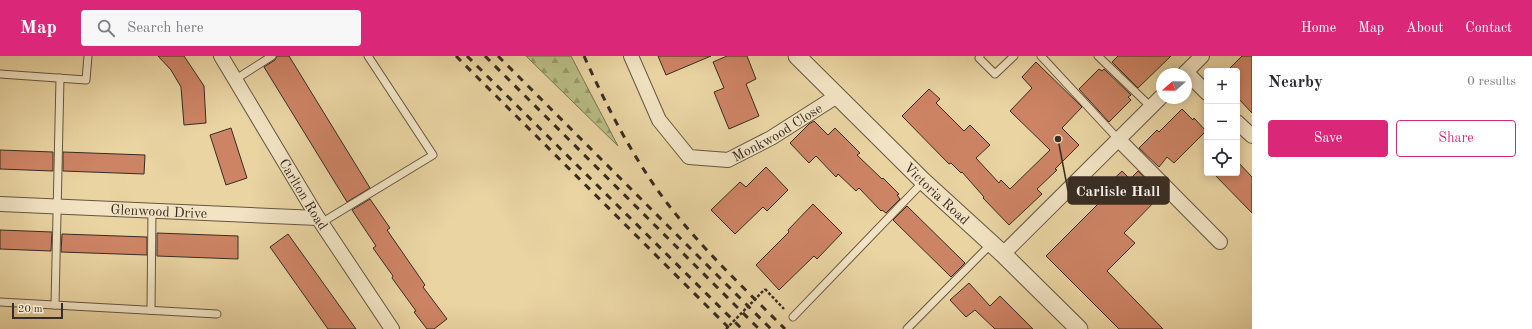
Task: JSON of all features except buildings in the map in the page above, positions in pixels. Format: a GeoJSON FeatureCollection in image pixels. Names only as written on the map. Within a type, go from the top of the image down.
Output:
{"type":"FeatureCollection","features":[{"type":"Feature","properties":{"kind":"street","name":"Carlton Road"},"geometry":{"type":"LineString","coordinates":[[221,56],[319,220],[392,329]]}},
{"type":"Feature","properties":{"kind":"street","name":"Monkwood Close"},"geometry":{"type":"LineString","coordinates":[[631,56],[659,120],[689,157],[728,160],[771,138],[837,96]]}},
{"type":"Feature","properties":{"kind":"street","name":"Victoria Road"},"geometry":{"type":"LineString","coordinates":[[797,56],[923,181],[997,249],[1079,329]]}},
{"type":"Feature","properties":{"kind":"street"},"geometry":{"type":"LineString","coordinates":[[1190,68],[1202,56]]}},
{"type":"Feature","properties":{"kind":"street"},"geometry":{"type":"LineString","coordinates":[[1192,79],[1204,90]]}},
{"type":"Feature","properties":{"kind":"street"},"geometry":{"type":"LineString","coordinates":[[997,249],[1120,140],[1156,102]]}},
{"type":"Feature","properties":{"kind":"street"},"geometry":{"type":"LineString","coordinates":[[1240,125],[1252,136]]}},
{"type":"Feature","properties":{"kind":"street"},"geometry":{"type":"LineString","coordinates":[[1120,140],[1220,242]]}},
{"type":"Feature","properties":{"kind":"street","name":"Glenwood Drive"},"geometry":{"type":"LineString","coordinates":[[0,204],[152,210],[319,220]]}},
{"type":"Feature","properties":{"kind":"lane"},"geometry":{"type":"LineString","coordinates":[[0,74],[86,80],[88,56]]}},
{"type":"Feature","properties":{"kind":"lane"},"geometry":{"type":"LineString","coordinates":[[236,79],[272,56]]}},
{"type":"Feature","properties":{"kind":"lane"},"geometry":{"type":"LineString","coordinates":[[319,220],[433,155],[368,56]]}},
{"type":"Feature","properties":{"kind":"lane"},"geometry":{"type":"LineString","coordinates":[[979,57],[995,74],[1014,56]]}},
{"type":"Feature","properties":{"kind":"lane"},"geometry":{"type":"LineString","coordinates":[[1041,56],[1120,140]]}},
{"type":"Feature","properties":{"kind":"lane"},"geometry":{"type":"LineString","coordinates":[[1098,56],[1151,107]]}},
{"type":"Feature","properties":{"kind":"lane"},"geometry":{"type":"LineString","coordinates":[[55,305],[60,78]]}},
{"type":"Feature","properties":{"kind":"lane"},"geometry":{"type":"LineString","coordinates":[[793,317],[923,181]]}},
{"type":"Feature","properties":{"kind":"lane"},"geometry":{"type":"LineString","coordinates":[[151,310],[152,210]]}},
{"type":"Feature","properties":{"kind":"lane"},"geometry":{"type":"LineString","coordinates":[[907,329],[997,249]]}},
{"type":"Feature","properties":{"kind":"lane"},"geometry":{"type":"LineString","coordinates":[[0,302],[217,314]]}},
{"type":"Feature","properties":{"kind":"path"},"geometry":{"type":"LineString","coordinates":[[726,329],[765,290],[793,317]]}},
{"type":"Feature","properties":{"kind":"green space"},"geometry":{"type":"Polygon","coordinates":[[[526,56],[571,56],[618,146],[526,56]]]}},
{"type":"Feature","properties":{"kind":"railway"},"geometry":{"type":"LineString","coordinates":[[456,56],[730,329]]}},
{"type":"Feature","properties":{"kind":"railway"},"geometry":{"type":"LineString","coordinates":[[467,56],[742,329]]}},
{"type":"Feature","properties":{"kind":"railway"},"geometry":{"type":"LineString","coordinates":[[485,56],[759,329]]}},
{"type":"Feature","properties":{"kind":"railway"},"geometry":{"type":"LineString","coordinates":[[498,56],[771,329]]}},
{"type":"Feature","properties":{"kind":"railway"},"geometry":{"type":"LineString","coordinates":[[584,56],[621,132],[667,203],[709,253],[785,329]]}},
{"type":"Feature","properties":{"kind":"place","name":"Carlisle Hall"},"geometry":{"type":"Point","coordinates":[1058,139]}}]}
